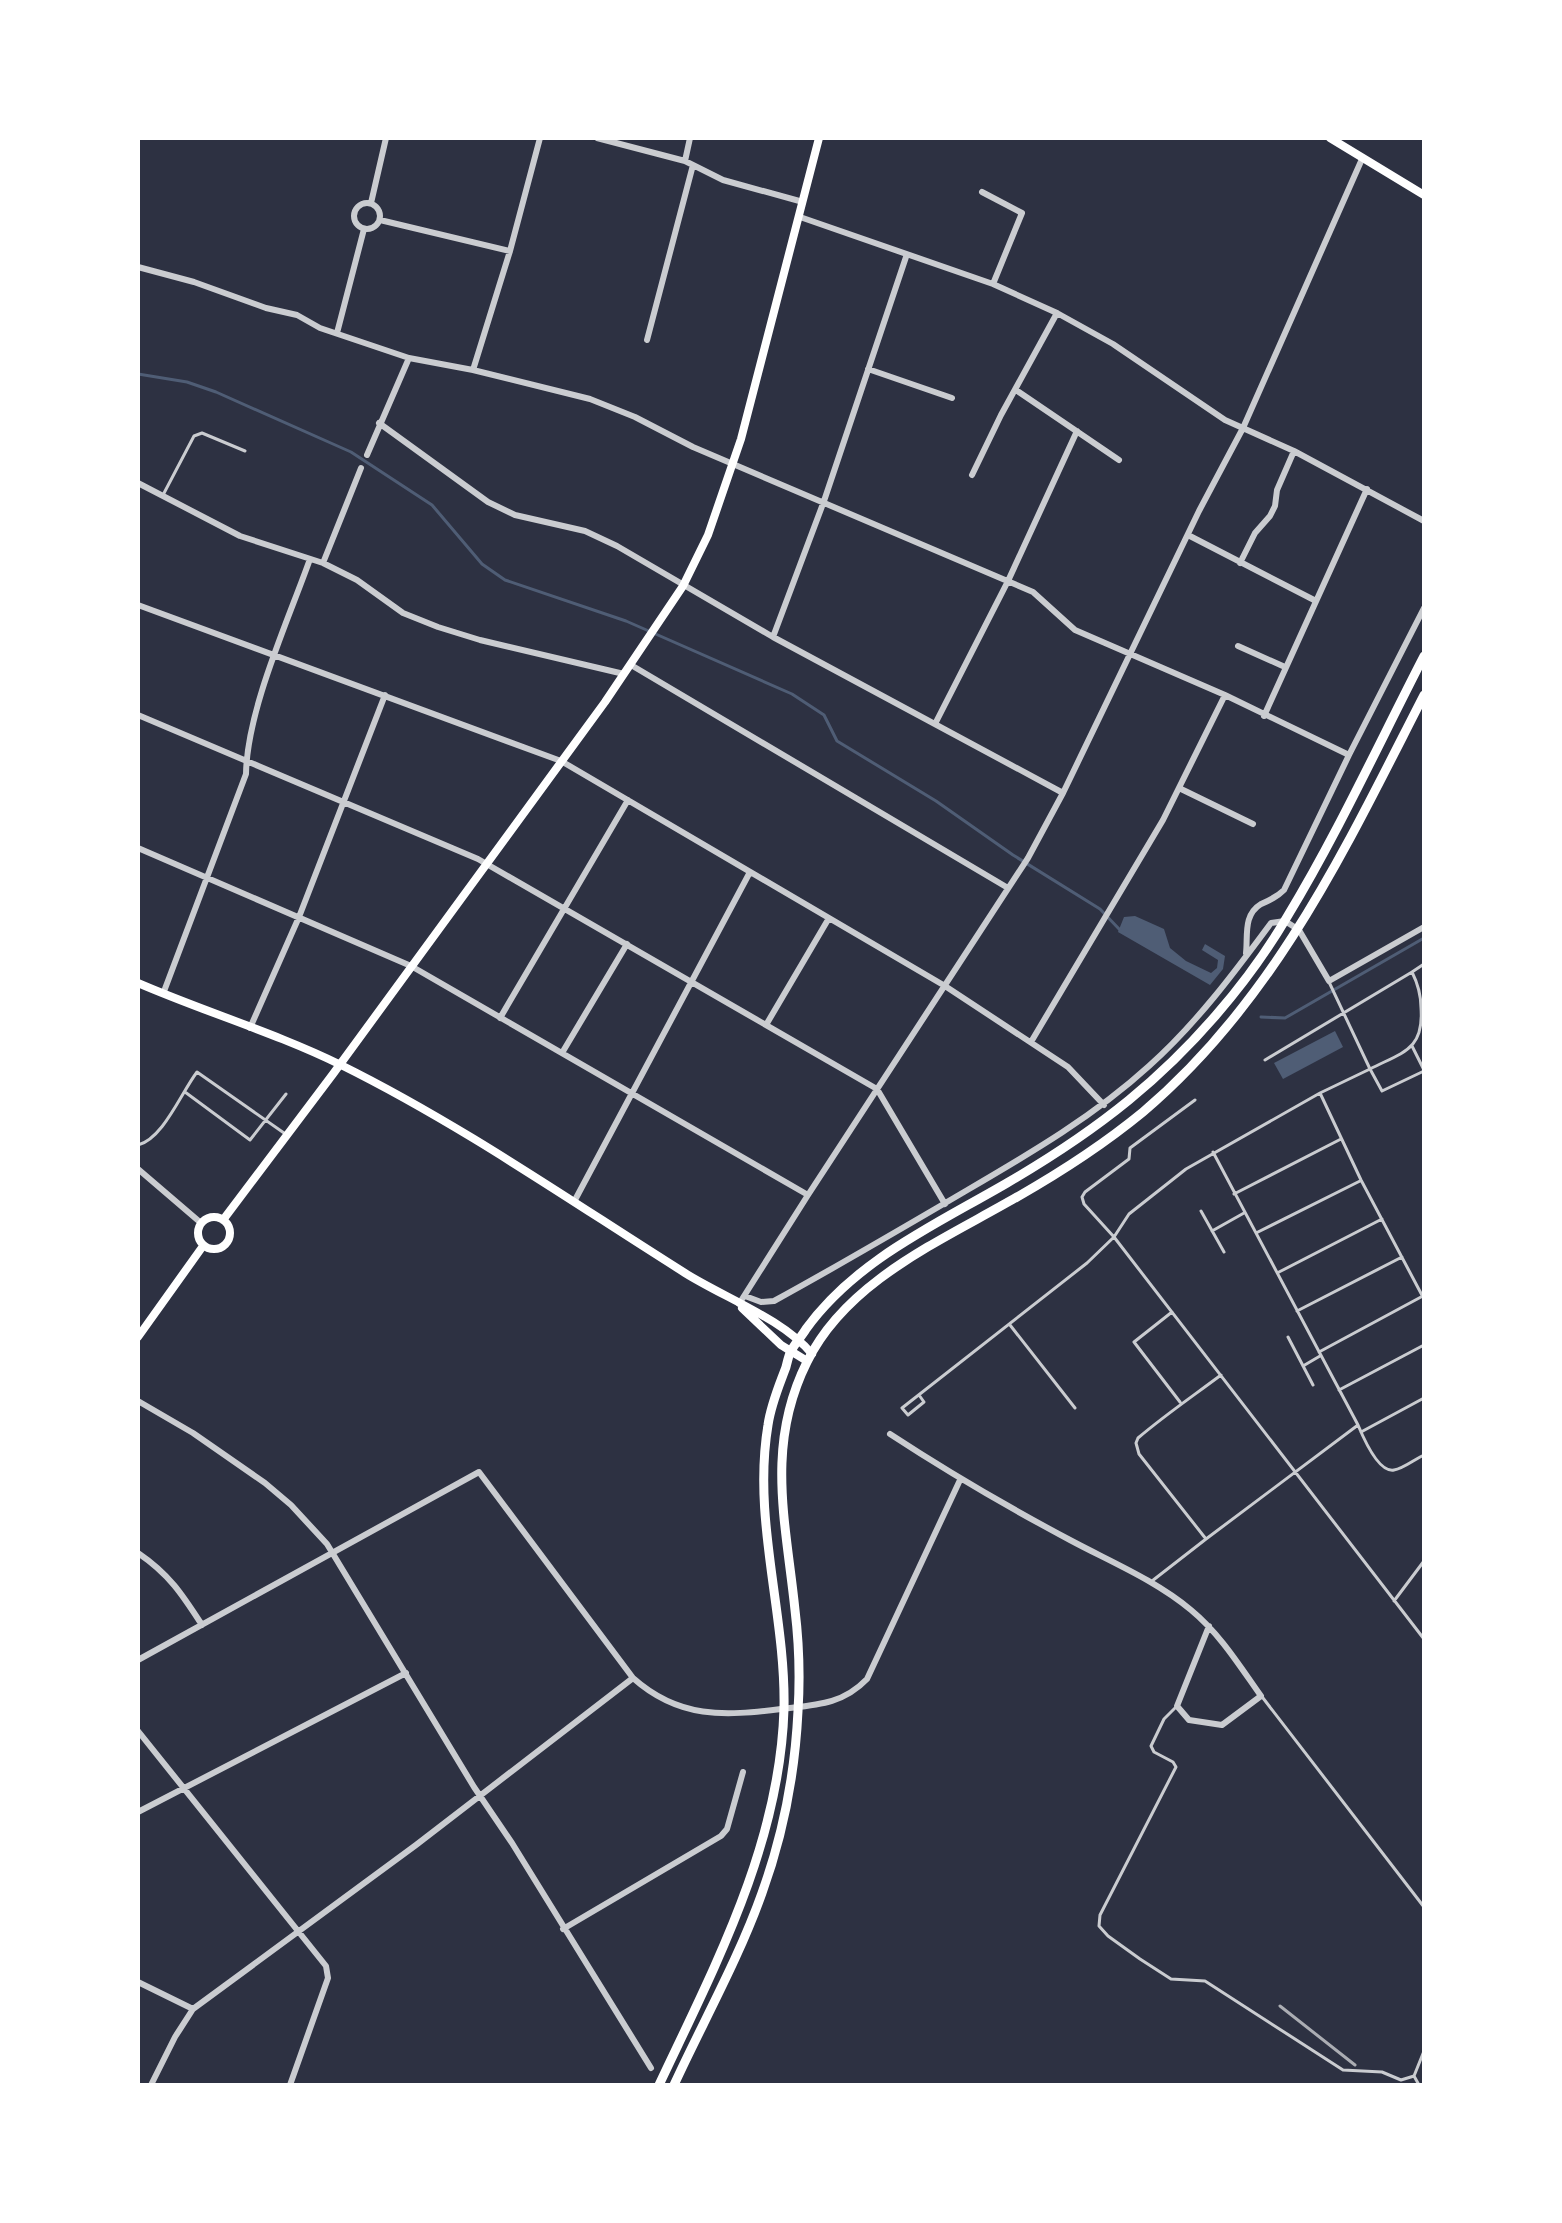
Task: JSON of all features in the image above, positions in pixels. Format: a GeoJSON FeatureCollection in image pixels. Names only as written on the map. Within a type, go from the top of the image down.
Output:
{"type":"FeatureCollection","features":[{"type":"Feature","properties":{"kind":"main road"},"geometry":{"type":"LineString","coordinates":[[223,1220],[631,665],[683,586],[708,535],[733,464],[819,138]]}},
{"type":"Feature","properties":{"kind":"main road"},"geometry":{"type":"LineString","coordinates":[[1330,138],[1424,195]]}},
{"type":"Feature","properties":{"kind":"main road"},"geometry":{"type":"LineString","coordinates":[[659,2085],[744,1899],[766,1825],[784,1709],[778,1615],[764,1514],[763,1473],[768,1421],[790,1351],[823,1306],[868,1265],[1042,1162],[1131,1098],[1204,1027],[1241,983],[1285,921],[1424,656]]}},
{"type":"Feature","properties":{"kind":"main road"},"geometry":{"type":"LineString","coordinates":[[674,2085],[761,1898],[787,1802],[798,1708],[796,1614],[782,1511],[781,1473],[786,1424],[794,1394],[810,1358],[845,1310],[880,1279],[1052,1177],[1143,1112],[1226,1029],[1299,930],[1424,695]]}},
{"type":"Feature","properties":{"kind":"main road"},"geometry":{"type":"LineString","coordinates":[[138,983],[340,1064],[409,1100],[575,1200],[684,1272],[800,1339],[810,1358]]}},
{"type":"Feature","properties":{"kind":"main road"},"geometry":{"type":"LineString","coordinates":[[209,1218],[223,1220],[229,1228],[226,1243],[222,1248],[203,1246],[198,1240],[201,1223],[209,1218]]}},
{"type":"Feature","properties":{"kind":"main road"},"geometry":{"type":"LineString","coordinates":[[138,1337],[203,1246]]}},
{"type":"Feature","properties":{"kind":"main road"},"geometry":{"type":"LineString","coordinates":[[739,1304],[759,1326],[790,1351],[810,1358]]}},
{"type":"Feature","properties":{"kind":"street"},"geometry":{"type":"LineString","coordinates":[[371,203],[386,138]]}},
{"type":"Feature","properties":{"kind":"street"},"geometry":{"type":"LineString","coordinates":[[473,370],[510,251],[540,138]]}},
{"type":"Feature","properties":{"kind":"street"},"geometry":{"type":"LineString","coordinates":[[597,138],[685,161],[723,180],[803,202]]}},
{"type":"Feature","properties":{"kind":"street"},"geometry":{"type":"LineString","coordinates":[[685,161],[690,138]]}},
{"type":"Feature","properties":{"kind":"street"},"geometry":{"type":"LineString","coordinates":[[739,1304],[1026,862],[1243,428],[1362,159]]}},
{"type":"Feature","properties":{"kind":"street"},"geometry":{"type":"LineString","coordinates":[[647,340],[693,165]]}},
{"type":"Feature","properties":{"kind":"street"},"geometry":{"type":"LineString","coordinates":[[982,192],[1022,213],[993,284]]}},
{"type":"Feature","properties":{"kind":"street"},"geometry":{"type":"LineString","coordinates":[[371,203],[378,207],[380,220],[376,226],[364,229],[355,220],[354,213],[358,206],[371,203]]}},
{"type":"Feature","properties":{"kind":"street"},"geometry":{"type":"LineString","coordinates":[[800,217],[993,284],[1057,313],[1113,344],[1225,420],[1294,451],[1424,521]]}},
{"type":"Feature","properties":{"kind":"street"},"geometry":{"type":"LineString","coordinates":[[380,220],[510,251]]}},
{"type":"Feature","properties":{"kind":"street"},"geometry":{"type":"LineString","coordinates":[[337,333],[364,229]]}},
{"type":"Feature","properties":{"kind":"street"},"geometry":{"type":"LineString","coordinates":[[773,637],[824,501],[907,254]]}},
{"type":"Feature","properties":{"kind":"street"},"geometry":{"type":"LineString","coordinates":[[138,267],[297,315],[320,328],[409,358],[473,370],[590,399],[635,417],[733,464],[1033,592],[1075,630],[1225,695],[1349,755]]}},
{"type":"Feature","properties":{"kind":"street"},"geometry":{"type":"LineString","coordinates":[[972,475],[1057,313]]}},
{"type":"Feature","properties":{"kind":"street"},"geometry":{"type":"LineString","coordinates":[[367,455],[409,358]]}},
{"type":"Feature","properties":{"kind":"street"},"geometry":{"type":"LineString","coordinates":[[868,369],[952,398]]}},
{"type":"Feature","properties":{"kind":"street"},"geometry":{"type":"LineString","coordinates":[[1016,390],[1119,460]]}},
{"type":"Feature","properties":{"kind":"street"},"geometry":{"type":"LineString","coordinates":[[379,423],[488,502],[515,515],[585,531],[617,546],[773,637],[1063,793]]}},
{"type":"Feature","properties":{"kind":"street"},"geometry":{"type":"LineString","coordinates":[[935,724],[1008,581],[1077,431]]}},
{"type":"Feature","properties":{"kind":"street"},"geometry":{"type":"LineString","coordinates":[[1240,563],[1255,533],[1275,506],[1277,490],[1294,451]]}},
{"type":"Feature","properties":{"kind":"street"},"geometry":{"type":"LineString","coordinates":[[323,563],[361,468]]}},
{"type":"Feature","properties":{"kind":"street"},"geometry":{"type":"LineString","coordinates":[[138,483],[240,536],[323,563],[357,580],[403,613],[438,627],[624,674]]}},
{"type":"Feature","properties":{"kind":"street"},"geometry":{"type":"LineString","coordinates":[[1264,716],[1367,489]]}},
{"type":"Feature","properties":{"kind":"street"},"geometry":{"type":"LineString","coordinates":[[1188,535],[1316,601]]}},
{"type":"Feature","properties":{"kind":"street"},"geometry":{"type":"LineString","coordinates":[[163,994],[246,774],[248,741],[275,654],[310,559]]}},
{"type":"Feature","properties":{"kind":"street"},"geometry":{"type":"LineString","coordinates":[[138,605],[561,761],[945,986],[1068,1067],[1104,1105]]}},
{"type":"Feature","properties":{"kind":"street"},"geometry":{"type":"LineString","coordinates":[[1242,962],[1247,952],[1248,917],[1257,906],[1276,898],[1284,890],[1424,608]]}},
{"type":"Feature","properties":{"kind":"street"},"geometry":{"type":"LineString","coordinates":[[1238,646],[1285,667]]}},
{"type":"Feature","properties":{"kind":"street"},"geometry":{"type":"LineString","coordinates":[[631,665],[1008,888]]}},
{"type":"Feature","properties":{"kind":"street"},"geometry":{"type":"LineString","coordinates":[[250,1028],[299,917],[385,695]]}},
{"type":"Feature","properties":{"kind":"street"},"geometry":{"type":"LineString","coordinates":[[1031,1042],[1110,912],[1179,788],[1225,695]]}},
{"type":"Feature","properties":{"kind":"street"},"geometry":{"type":"LineString","coordinates":[[138,715],[486,864],[877,1089],[945,1204]]}},
{"type":"Feature","properties":{"kind":"street"},"geometry":{"type":"LineString","coordinates":[[1179,788],[1253,824]]}},
{"type":"Feature","properties":{"kind":"street"},"geometry":{"type":"LineString","coordinates":[[500,1018],[628,800]]}},
{"type":"Feature","properties":{"kind":"street"},"geometry":{"type":"LineString","coordinates":[[138,848],[411,966],[808,1195]]}},
{"type":"Feature","properties":{"kind":"street"},"geometry":{"type":"LineString","coordinates":[[575,1200],[750,872]]}},
{"type":"Feature","properties":{"kind":"street"},"geometry":{"type":"LineString","coordinates":[[766,1025],[829,918]]}},
{"type":"Feature","properties":{"kind":"street"},"geometry":{"type":"LineString","coordinates":[[745,1296],[761,1302],[774,1301],[945,1204],[1051,1141],[1104,1105],[1185,1032],[1271,923],[1285,921],[1299,930],[1329,981],[1424,927]]}},
{"type":"Feature","properties":{"kind":"street"},"geometry":{"type":"LineString","coordinates":[[562,1053],[627,944]]}},
{"type":"Feature","properties":{"kind":"street"},"geometry":{"type":"LineString","coordinates":[[138,1169],[201,1223]]}},
{"type":"Feature","properties":{"kind":"street"},"geometry":{"type":"LineString","coordinates":[[138,1401],[193,1433],[265,1483],[291,1505],[334,1553],[479,1795],[510,1839],[651,2068]]}},
{"type":"Feature","properties":{"kind":"street"},"geometry":{"type":"LineString","coordinates":[[890,1434],[960,1480],[1170,1594],[1209,1626],[1261,1696],[1222,1725],[1189,1720],[1177,1706],[1209,1626]]}},
{"type":"Feature","properties":{"kind":"street"},"geometry":{"type":"LineString","coordinates":[[138,1660],[479,1472],[633,1678],[645,1689],[687,1709],[712,1714],[739,1715],[839,1700],[867,1679],[960,1480]]}},
{"type":"Feature","properties":{"kind":"street"},"geometry":{"type":"LineString","coordinates":[[138,1553],[178,1587],[202,1625]]}},
{"type":"Feature","properties":{"kind":"street"},"geometry":{"type":"LineString","coordinates":[[138,1812],[406,1673]]}},
{"type":"Feature","properties":{"kind":"street"},"geometry":{"type":"LineString","coordinates":[[151,2085],[193,2009],[426,1837],[633,1678]]}},
{"type":"Feature","properties":{"kind":"street"},"geometry":{"type":"LineString","coordinates":[[138,1731],[326,1966],[328,1978],[290,2085]]}},
{"type":"Feature","properties":{"kind":"street"},"geometry":{"type":"LineString","coordinates":[[563,1929],[721,1836],[727,1829],[743,1772]]}},
{"type":"Feature","properties":{"kind":"street"},"geometry":{"type":"LineString","coordinates":[[138,1982],[193,2009]]}},
{"type":"Feature","properties":{"kind":"lane"},"geometry":{"type":"LineString","coordinates":[[163,495],[194,436],[202,433],[245,451]]}},
{"type":"Feature","properties":{"kind":"lane"},"geometry":{"type":"LineString","coordinates":[[1265,1060],[1424,964]]}},
{"type":"Feature","properties":{"kind":"lane"},"geometry":{"type":"LineString","coordinates":[[919,1395],[924,1402],[908,1415],[902,1408],[1087,1263],[1114,1237],[1129,1214],[1186,1169],[1320,1093],[1412,1046],[1419,1038],[1422,1027],[1421,994],[1412,972]]}},
{"type":"Feature","properties":{"kind":"lane"},"geometry":{"type":"LineString","coordinates":[[1329,981],[1382,1091],[1424,1070],[1412,1046]]}},
{"type":"Feature","properties":{"kind":"lane"},"geometry":{"type":"LineString","coordinates":[[138,1145],[151,1140],[161,1129],[197,1072],[287,1135]]}},
{"type":"Feature","properties":{"kind":"lane"},"geometry":{"type":"LineString","coordinates":[[183,1091],[250,1140],[286,1094]]}},
{"type":"Feature","properties":{"kind":"lane"},"geometry":{"type":"LineString","coordinates":[[1303,1366],[1423,1298],[1361,1180],[1320,1093]]}},
{"type":"Feature","properties":{"kind":"lane"},"geometry":{"type":"LineString","coordinates":[[1195,1100],[1130,1148],[1129,1159],[1085,1192],[1082,1197],[1084,1204],[1114,1237],[1424,1639]]}},
{"type":"Feature","properties":{"kind":"lane"},"geometry":{"type":"LineString","coordinates":[[1234,1194],[1341,1139]]}},
{"type":"Feature","properties":{"kind":"lane"},"geometry":{"type":"LineString","coordinates":[[1213,1152],[1377,1462],[1386,1469],[1394,1470],[1424,1455]]}},
{"type":"Feature","properties":{"kind":"lane"},"geometry":{"type":"LineString","coordinates":[[1256,1233],[1361,1180]]}},
{"type":"Feature","properties":{"kind":"lane"},"geometry":{"type":"LineString","coordinates":[[1201,1211],[1224,1252]]}},
{"type":"Feature","properties":{"kind":"lane"},"geometry":{"type":"LineString","coordinates":[[1212,1231],[1245,1213]]}},
{"type":"Feature","properties":{"kind":"lane"},"geometry":{"type":"LineString","coordinates":[[1277,1273],[1382,1219]]}},
{"type":"Feature","properties":{"kind":"lane"},"geometry":{"type":"LineString","coordinates":[[1297,1311],[1402,1257]]}},
{"type":"Feature","properties":{"kind":"lane"},"geometry":{"type":"LineString","coordinates":[[1172,1312],[1134,1342],[1180,1402]]}},
{"type":"Feature","properties":{"kind":"lane"},"geometry":{"type":"LineString","coordinates":[[1010,1325],[1075,1408]]}},
{"type":"Feature","properties":{"kind":"lane"},"geometry":{"type":"LineString","coordinates":[[1288,1337],[1313,1385]]}},
{"type":"Feature","properties":{"kind":"lane"},"geometry":{"type":"LineString","coordinates":[[1339,1390],[1424,1345]]}},
{"type":"Feature","properties":{"kind":"lane"},"geometry":{"type":"LineString","coordinates":[[1206,1539],[1139,1454],[1136,1443],[1180,1402],[1191,1398],[1221,1375]]}},
{"type":"Feature","properties":{"kind":"lane"},"geometry":{"type":"LineString","coordinates":[[1361,1432],[1424,1398]]}},
{"type":"Feature","properties":{"kind":"lane"},"geometry":{"type":"LineString","coordinates":[[1150,1582],[1358,1425]]}},
{"type":"Feature","properties":{"kind":"lane"},"geometry":{"type":"LineString","coordinates":[[1394,1601],[1424,1561]]}},
{"type":"Feature","properties":{"kind":"lane"},"geometry":{"type":"LineString","coordinates":[[1261,1696],[1424,1906]]}},
{"type":"Feature","properties":{"kind":"lane"},"geometry":{"type":"LineString","coordinates":[[1177,1706],[1164,1719],[1151,1746],[1154,1752],[1173,1762],[1176,1767],[1107,1901],[1098,1920],[1099,1926],[1108,1936],[1171,1979],[1205,1981],[1343,2070],[1382,2072],[1401,2080],[1414,2076]]}},
{"type":"Feature","properties":{"kind":"lane"},"geometry":{"type":"LineString","coordinates":[[1414,2076],[1424,2051]]}},
{"type":"Feature","properties":{"kind":"lane"},"geometry":{"type":"LineString","coordinates":[[1414,2076],[1419,2085]]}},
{"type":"Feature","properties":{"kind":"water"},"geometry":{"type":"Polygon","coordinates":[[[1135,916],[1164,929],[1170,948],[1186,961],[1211,973],[1217,968],[1218,960],[1202,950],[1205,944],[1225,956],[1223,969],[1210,985],[1118,932],[1124,917],[1135,916]]]}},
{"type":"Feature","properties":{"kind":"water"},"geometry":{"type":"Polygon","coordinates":[[[1335,1031],[1343,1047],[1283,1079],[1274,1063],[1335,1031]]]}},
{"type":"Feature","properties":{"kind":"waterway"},"geometry":{"type":"LineString","coordinates":[[138,374],[187,382],[216,392],[351,452],[432,505],[482,564],[505,580],[626,621],[792,694],[824,715],[837,741],[936,801],[1013,855],[1100,909],[1120,930]]}},
{"type":"Feature","properties":{"kind":"waterway"},"geometry":{"type":"LineString","coordinates":[[1261,1017],[1285,1018],[1424,938]]}},
{"type":"Feature","properties":{"kind":"railway"},"geometry":{"type":"LineString","coordinates":[[1280,2006],[1355,2065]]}}]}
